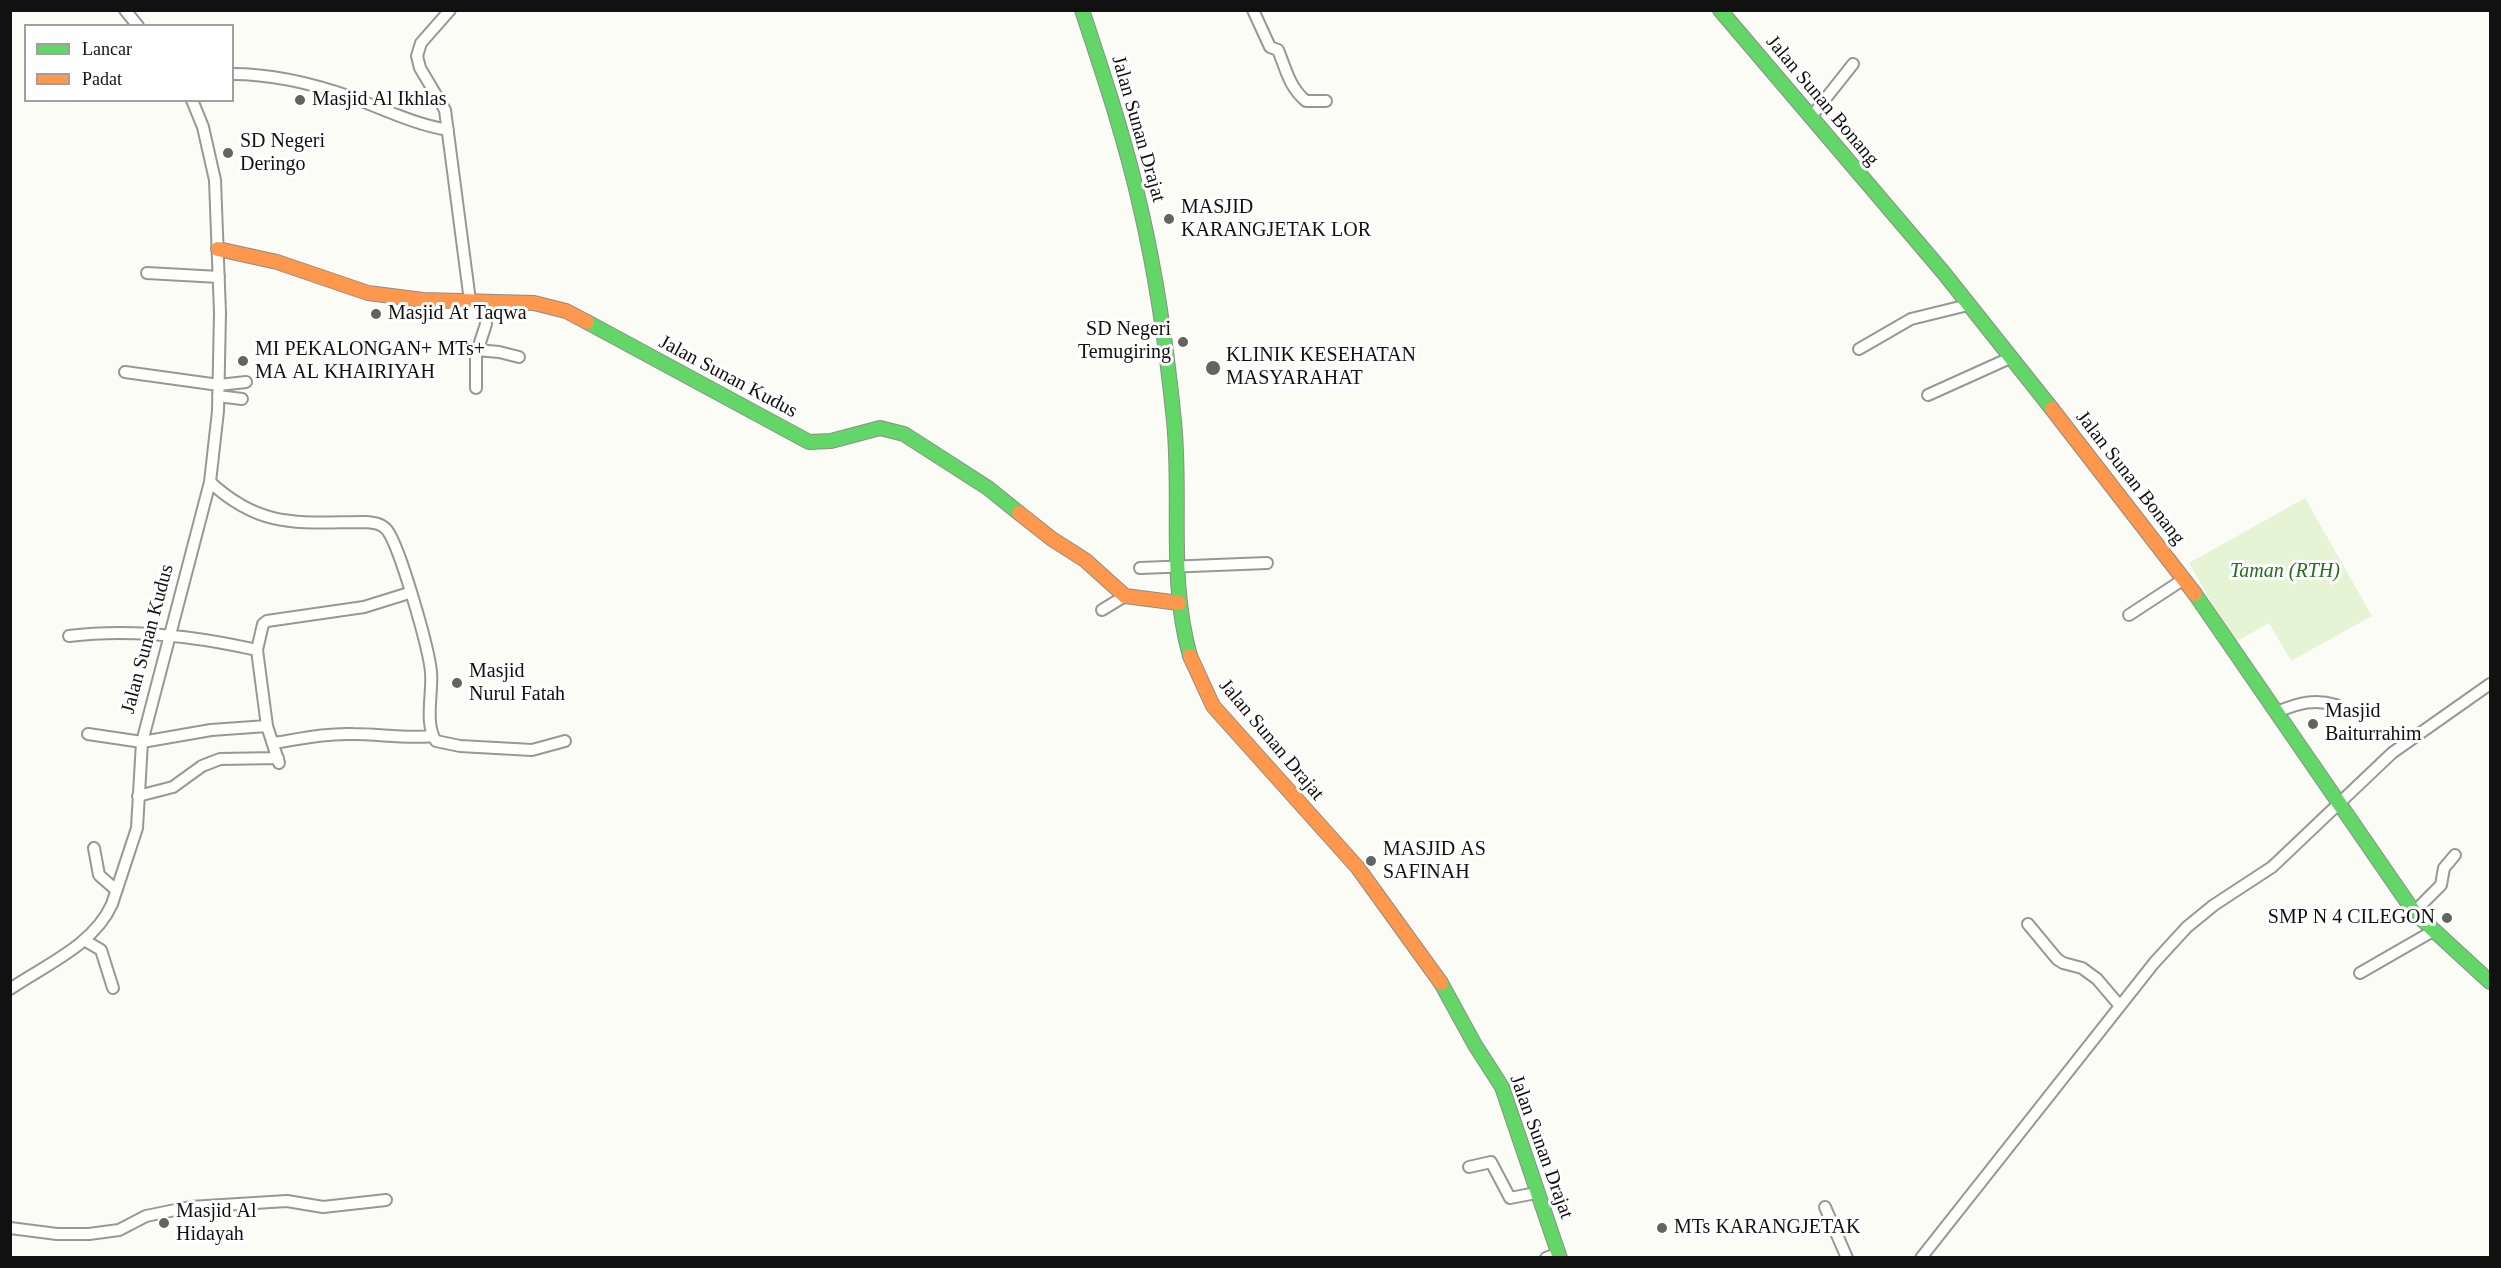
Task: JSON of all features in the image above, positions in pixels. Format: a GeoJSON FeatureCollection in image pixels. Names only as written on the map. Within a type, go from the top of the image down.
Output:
{"type":"FeatureCollection","features":[{"type":"Feature","properties":{"kind":"street"},"geometry":{"type":"LineString","coordinates":[[125,10],[136,24]]}},
{"type":"Feature","properties":{"kind":"street"},"geometry":{"type":"LineString","coordinates":[[450,10],[421,42],[417,56],[420,68],[442,103],[448,130],[453,181],[465,253],[477,301],[486,324],[477,350],[476,388]]}},
{"type":"Feature","properties":{"kind":"street","name":"Jalan Sunan Drajat"},"geometry":{"type":"LineString","coordinates":[[1082,10],[1128,164],[1155,279],[1178,473],[1175,567],[1189,654],[1207,698],[1358,868],[1442,984],[1474,1045],[1502,1087],[1555,1256]]}},
{"type":"Feature","properties":{"kind":"street"},"geometry":{"type":"LineString","coordinates":[[1253,10],[1270,47],[1278,50],[1286,74],[1295,89],[1306,101],[1326,101]]}},
{"type":"Feature","properties":{"kind":"street","name":"Jalan Sunan Bonang"},"geometry":{"type":"LineString","coordinates":[[1720,10],[1968,305],[2184,579],[2218,624],[2414,912],[2490,982]]}},
{"type":"Feature","properties":{"kind":"street"},"geometry":{"type":"LineString","coordinates":[[1811,117],[1853,64]]}},
{"type":"Feature","properties":{"kind":"street"},"geometry":{"type":"LineString","coordinates":[[234,74],[255,73],[288,80],[350,97],[422,125],[448,130]]}},
{"type":"Feature","properties":{"kind":"street","name":"Jalan Sunan Kudus"},"geometry":{"type":"LineString","coordinates":[[10,989],[84,940],[107,915],[135,838],[142,742],[168,634],[210,482],[218,391],[218,249],[213,168],[203,127],[193,102]]}},
{"type":"Feature","properties":{"kind":"street","name":"Jalan Sunan Kudus"},"geometry":{"type":"LineString","coordinates":[[218,249],[277,262],[368,293],[423,300],[534,303],[566,311],[809,442],[831,441],[880,428],[904,434],[988,488],[1052,539],[1085,560],[1125,596]]}},
{"type":"Feature","properties":{"kind":"street"},"geometry":{"type":"LineString","coordinates":[[147,273],[219,277]]}},
{"type":"Feature","properties":{"kind":"street"},"geometry":{"type":"LineString","coordinates":[[1859,349],[1911,319],[1968,305]]}},
{"type":"Feature","properties":{"kind":"street"},"geometry":{"type":"LineString","coordinates":[[477,350],[519,357]]}},
{"type":"Feature","properties":{"kind":"street"},"geometry":{"type":"LineString","coordinates":[[1928,395],[2010,358]]}},
{"type":"Feature","properties":{"kind":"street"},"geometry":{"type":"LineString","coordinates":[[125,372],[218,391],[242,399]]}},
{"type":"Feature","properties":{"kind":"street"},"geometry":{"type":"LineString","coordinates":[[218,391],[246,382]]}},
{"type":"Feature","properties":{"kind":"street"},"geometry":{"type":"LineString","coordinates":[[210,482],[232,502],[270,519],[379,524],[386,530],[393,543],[410,593],[430,666],[432,736],[436,741],[446,745],[512,749],[538,749],[565,741]]}},
{"type":"Feature","properties":{"kind":"street"},"geometry":{"type":"LineString","coordinates":[[1140,568],[1267,563]]}},
{"type":"Feature","properties":{"kind":"street"},"geometry":{"type":"LineString","coordinates":[[2129,615],[2184,579]]}},
{"type":"Feature","properties":{"kind":"street"},"geometry":{"type":"LineString","coordinates":[[138,796],[173,787],[202,766],[220,759],[279,760],[267,726],[257,650],[263,624],[267,621],[364,607],[410,593]]}},
{"type":"Feature","properties":{"kind":"street"},"geometry":{"type":"LineString","coordinates":[[1102,610],[1125,596],[1140,600],[1179,603]]}},
{"type":"Feature","properties":{"kind":"street"},"geometry":{"type":"LineString","coordinates":[[69,636],[98,633],[168,634],[257,650]]}},
{"type":"Feature","properties":{"kind":"street"},"geometry":{"type":"LineString","coordinates":[[1921,1257],[2120,1006],[2187,927],[2214,905],[2272,867],[2391,753],[2490,684]]}},
{"type":"Feature","properties":{"kind":"street"},"geometry":{"type":"LineString","coordinates":[[2276,712],[2306,701],[2319,700],[2336,705]]}},
{"type":"Feature","properties":{"kind":"street"},"geometry":{"type":"LineString","coordinates":[[88,734],[142,742],[211,730],[267,726]]}},
{"type":"Feature","properties":{"kind":"street"},"geometry":{"type":"LineString","coordinates":[[274,743],[321,735],[352,734],[413,738],[432,736]]}},
{"type":"Feature","properties":{"kind":"street"},"geometry":{"type":"LineString","coordinates":[[94,848],[99,875],[116,890]]}},
{"type":"Feature","properties":{"kind":"street"},"geometry":{"type":"LineString","coordinates":[[2414,912],[2441,885],[2444,868],[2455,855]]}},
{"type":"Feature","properties":{"kind":"street"},"geometry":{"type":"LineString","coordinates":[[2028,924],[2056,958],[2090,973],[2120,1006]]}},
{"type":"Feature","properties":{"kind":"street"},"geometry":{"type":"LineString","coordinates":[[2360,973],[2433,931]]}},
{"type":"Feature","properties":{"kind":"street"},"geometry":{"type":"LineString","coordinates":[[84,940],[101,950],[113,988]]}},
{"type":"Feature","properties":{"kind":"street"},"geometry":{"type":"LineString","coordinates":[[1469,1167],[1492,1162],[1511,1198],[1536,1193]]}},
{"type":"Feature","properties":{"kind":"street"},"geometry":{"type":"LineString","coordinates":[[10,1228],[49,1234],[89,1234],[119,1230],[146,1216],[190,1207],[287,1201],[323,1207],[386,1200]]}},
{"type":"Feature","properties":{"kind":"street"},"geometry":{"type":"LineString","coordinates":[[1825,1207],[1847,1257]]}},
{"type":"Feature","properties":{"kind":"green space","name":"Taman (RTH)"},"geometry":{"type":"Polygon","coordinates":[[[2305,498],[2372,616],[2291,661],[2269,623],[2234,643],[2189,563],[2305,498]]]}},
{"type":"Feature","properties":{"kind":"traffic: fast"},"geometry":{"type":"LineString","coordinates":[[1082,10],[1129,159],[1157,289],[1174,421],[1179,597],[1190,656]]}},
{"type":"Feature","properties":{"kind":"traffic: fast"},"geometry":{"type":"LineString","coordinates":[[1720,10],[1943,272],[2052,409]]}},
{"type":"Feature","properties":{"kind":"traffic: fast"},"geometry":{"type":"LineString","coordinates":[[587,322],[809,442],[831,441],[880,428],[904,434],[988,488],[1019,513]]}},
{"type":"Feature","properties":{"kind":"traffic: fast"},"geometry":{"type":"LineString","coordinates":[[2195,594],[2414,912],[2490,982]]}},
{"type":"Feature","properties":{"kind":"traffic: fast"},"geometry":{"type":"LineString","coordinates":[[1441,983],[1475,1045],[1502,1087],[1560,1258]]}},
{"type":"Feature","properties":{"kind":"traffic: slow"},"geometry":{"type":"LineString","coordinates":[[218,249],[277,262],[368,293],[423,300],[534,303],[566,311],[587,322]]}},
{"type":"Feature","properties":{"kind":"traffic: slow"},"geometry":{"type":"LineString","coordinates":[[2052,409],[2195,594]]}},
{"type":"Feature","properties":{"kind":"traffic: slow"},"geometry":{"type":"LineString","coordinates":[[1019,513],[1052,539],[1085,560],[1125,596],[1179,603]]}},
{"type":"Feature","properties":{"kind":"traffic: slow"},"geometry":{"type":"LineString","coordinates":[[1190,656],[1213,706],[1358,868],[1441,983]]}},
{"type":"Feature","properties":{"kind":"place","name":"Masjid Al Ikhlas"},"geometry":{"type":"Point","coordinates":[300,100]}},
{"type":"Feature","properties":{"kind":"place","name":"SD Negeri Deringo"},"geometry":{"type":"Point","coordinates":[228,153]}},
{"type":"Feature","properties":{"kind":"place","name":"MASJID KARANGJETAK LOR"},"geometry":{"type":"Point","coordinates":[1169,219]}},
{"type":"Feature","properties":{"kind":"place","name":"Masjid At Taqwa"},"geometry":{"type":"Point","coordinates":[376,314]}},
{"type":"Feature","properties":{"kind":"place","name":"SD Negeri Temugiring"},"geometry":{"type":"Point","coordinates":[1183,342]}},
{"type":"Feature","properties":{"kind":"place","name":"MI PEKALONGAN+ MTs+ MA AL KHAIRIYAH"},"geometry":{"type":"Point","coordinates":[243,361]}},
{"type":"Feature","properties":{"kind":"place","name":"KLINIK KESEHATAN MASYARAHAT"},"geometry":{"type":"Point","coordinates":[1213,368]}},
{"type":"Feature","properties":{"kind":"place","name":"Masjid Nurul Fatah"},"geometry":{"type":"Point","coordinates":[457,683]}},
{"type":"Feature","properties":{"kind":"place","name":"Masjid Baiturrahim"},"geometry":{"type":"Point","coordinates":[2313,724]}},
{"type":"Feature","properties":{"kind":"place","name":"MASJID AS SAFINAH"},"geometry":{"type":"Point","coordinates":[1371,861]}},
{"type":"Feature","properties":{"kind":"place","name":"SMP N 4 CILEGON"},"geometry":{"type":"Point","coordinates":[2447,918]}},
{"type":"Feature","properties":{"kind":"place","name":"Masjid Al Hidayah"},"geometry":{"type":"Point","coordinates":[164,1223]}},
{"type":"Feature","properties":{"kind":"place","name":"MTs KARANGJETAK"},"geometry":{"type":"Point","coordinates":[1662,1228]}}]}
